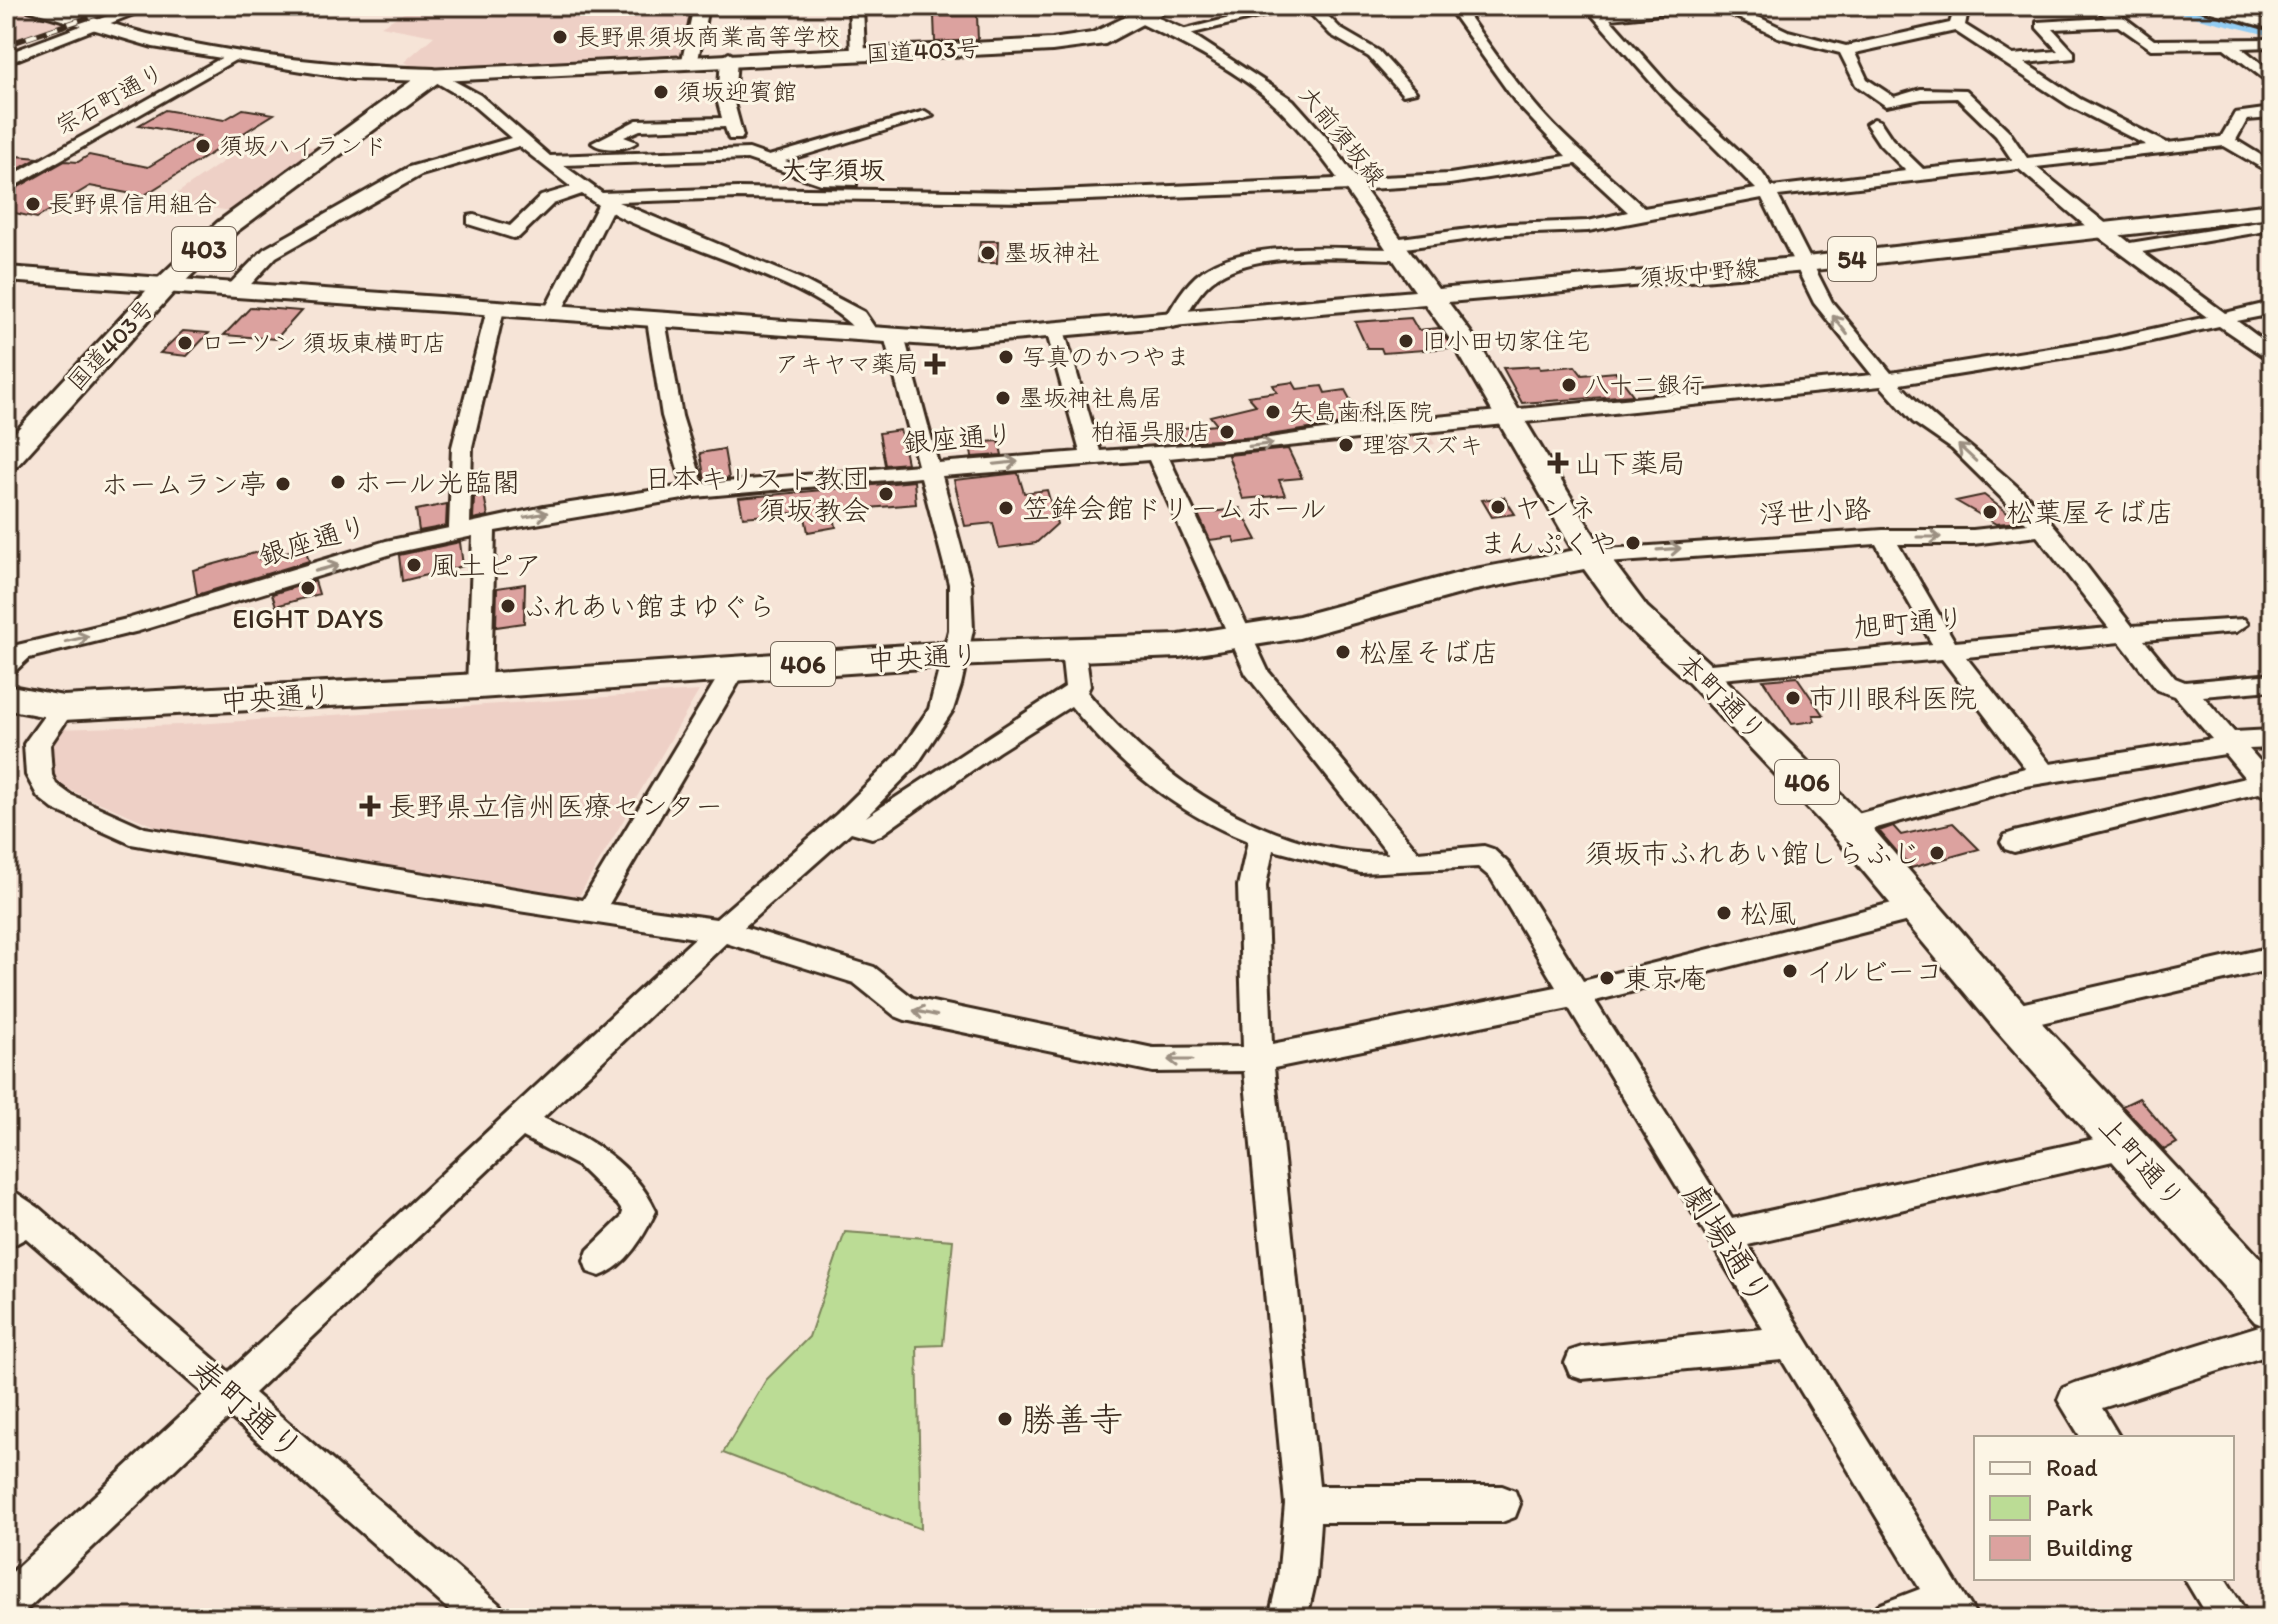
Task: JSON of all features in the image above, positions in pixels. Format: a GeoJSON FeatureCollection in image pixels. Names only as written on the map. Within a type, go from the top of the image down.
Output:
{"type":"FeatureCollection","features":[{"type":"Feature","properties":{"kind":"highway","name":"国道403号"},"geometry":{"type":"LineString","coordinates":[[6,460],[165,286],[227,227],[434,75],[1082,41],[1097,39],[1166,6]]}},
{"type":"Feature","properties":{"kind":"highway","name":"中央通り"},"geometry":{"type":"LineString","coordinates":[[6,697],[63,708],[1242,639],[1470,581],[1592,557]]}},
{"type":"Feature","properties":{"kind":"highway","name":"本町通り"},"geometry":{"type":"LineString","coordinates":[[1592,557],[1635,615],[1699,673],[1848,826],[2011,1018]]}},
{"type":"Feature","properties":{"kind":"highway","name":"上町通り"},"geometry":{"type":"LineString","coordinates":[[2011,1018],[2272,1306]]}},
{"type":"Feature","properties":{"kind":"main road"},"geometry":{"type":"LineString","coordinates":[[35,6],[153,41],[352,73],[434,75]]}},
{"type":"Feature","properties":{"kind":"main road","name":"大前須坂線"},"geometry":{"type":"LineString","coordinates":[[1142,17],[1177,33],[1260,84],[1286,104],[1351,185],[1431,295]]}},
{"type":"Feature","properties":{"kind":"main road","name":"須坂中野線"},"geometry":{"type":"LineString","coordinates":[[6,274],[943,339],[1806,264],[2272,211]]}},
{"type":"Feature","properties":{"kind":"main road"},"geometry":{"type":"LineString","coordinates":[[1431,295],[1464,341],[1592,557]]}},
{"type":"Feature","properties":{"kind":"street"},"geometry":{"type":"LineString","coordinates":[[6,59],[147,6]]}},
{"type":"Feature","properties":{"kind":"street"},"geometry":{"type":"LineString","coordinates":[[690,60],[701,6]]}},
{"type":"Feature","properties":{"kind":"street"},"geometry":{"type":"LineString","coordinates":[[856,6],[858,54]]}},
{"type":"Feature","properties":{"kind":"street"},"geometry":{"type":"LineString","coordinates":[[1108,6],[1142,17]]}},
{"type":"Feature","properties":{"kind":"street"},"geometry":{"type":"LineString","coordinates":[[1177,33],[1296,6]]}},
{"type":"Feature","properties":{"kind":"street"},"geometry":{"type":"LineString","coordinates":[[1310,6],[1336,32],[1374,54],[1408,92]]}},
{"type":"Feature","properties":{"kind":"street"},"geometry":{"type":"LineString","coordinates":[[1454,6],[1523,101],[1578,159],[1590,165],[1640,214]]}},
{"type":"Feature","properties":{"kind":"street"},"geometry":{"type":"LineString","coordinates":[[1595,11],[1711,6]]}},
{"type":"Feature","properties":{"kind":"street"},"geometry":{"type":"LineString","coordinates":[[1723,6],[1783,34],[1846,50],[1957,26],[2074,102],[2167,149]]}},
{"type":"Feature","properties":{"kind":"street"},"geometry":{"type":"LineString","coordinates":[[2100,6],[2151,45],[2272,43]]}},
{"type":"Feature","properties":{"kind":"street"},"geometry":{"type":"LineString","coordinates":[[2196,6],[2272,25]]}},
{"type":"Feature","properties":{"kind":"street"},"geometry":{"type":"LineString","coordinates":[[1912,9],[1962,8],[1957,26]]}},
{"type":"Feature","properties":{"kind":"street"},"geometry":{"type":"LineString","coordinates":[[1595,11],[1668,93],[1754,174],[1769,195],[1806,264],[1823,303],[1886,380],[1920,418],[1959,445],[2029,511],[2166,684],[2184,690],[2272,682]]}},
{"type":"Feature","properties":{"kind":"street"},"geometry":{"type":"LineString","coordinates":[[2012,60],[2069,55],[2042,25],[2121,22]]}},
{"type":"Feature","properties":{"kind":"street"},"geometry":{"type":"LineString","coordinates":[[2228,44],[2272,80]]}},
{"type":"Feature","properties":{"kind":"street"},"geometry":{"type":"LineString","coordinates":[[1846,50],[1861,82],[1892,103],[1921,94],[1961,93],[2002,133],[2024,165],[2101,230],[2272,356]]}},
{"type":"Feature","properties":{"kind":"street","name":"宗石町通り"},"geometry":{"type":"LineString","coordinates":[[6,186],[237,55]]}},
{"type":"Feature","properties":{"kind":"street"},"geometry":{"type":"LineString","coordinates":[[729,58],[725,85],[733,130],[749,154]]}},
{"type":"Feature","properties":{"kind":"street"},"geometry":{"type":"LineString","coordinates":[[434,75],[474,98],[546,161],[588,192],[634,218],[795,283],[857,316],[869,334]]}},
{"type":"Feature","properties":{"kind":"street"},"geometry":{"type":"LineString","coordinates":[[2227,141],[2241,116],[2272,113]]}},
{"type":"Feature","properties":{"kind":"street"},"geometry":{"type":"LineString","coordinates":[[768,161],[925,116]]}},
{"type":"Feature","properties":{"kind":"street"},"geometry":{"type":"LineString","coordinates":[[1874,124],[1886,142],[1921,177]]}},
{"type":"Feature","properties":{"kind":"street"},"geometry":{"type":"LineString","coordinates":[[637,125],[733,130],[600,143],[637,125]]}},
{"type":"Feature","properties":{"kind":"street"},"geometry":{"type":"LineString","coordinates":[[233,292],[270,253],[415,171],[523,140]]}},
{"type":"Feature","properties":{"kind":"street"},"geometry":{"type":"LineString","coordinates":[[1173,321],[1190,291],[1214,271],[1266,256],[1397,249],[1507,229],[1588,226],[1640,214],[1769,195],[2227,141],[2272,169]]}},
{"type":"Feature","properties":{"kind":"street"},"geometry":{"type":"LineString","coordinates":[[546,161],[749,154],[821,179],[861,182],[881,196]]}},
{"type":"Feature","properties":{"kind":"street"},"geometry":{"type":"LineString","coordinates":[[700,175],[705,157]]}},
{"type":"Feature","properties":{"kind":"street"},"geometry":{"type":"LineString","coordinates":[[474,220],[513,233],[547,200],[588,192],[1033,197],[1450,179],[1578,159]]}},
{"type":"Feature","properties":{"kind":"street"},"geometry":{"type":"LineString","coordinates":[[552,313],[588,192],[611,177]]}},
{"type":"Feature","properties":{"kind":"street"},"geometry":{"type":"LineString","coordinates":[[2127,249],[2272,225]]}},
{"type":"Feature","properties":{"kind":"street","name":"銀座通り"},"geometry":{"type":"LineString","coordinates":[[6,666],[21,652],[131,626],[394,546],[484,525],[695,491],[1256,446],[1364,430],[1886,380],[2091,348],[2272,308]]}},
{"type":"Feature","properties":{"kind":"street"},"geometry":{"type":"LineString","coordinates":[[460,530],[455,494],[461,450],[495,309]]}},
{"type":"Feature","properties":{"kind":"street"},"geometry":{"type":"LineString","coordinates":[[656,320],[672,416],[695,491]]}},
{"type":"Feature","properties":{"kind":"street"},"geometry":{"type":"LineString","coordinates":[[1055,330],[1092,457]]}},
{"type":"Feature","properties":{"kind":"street"},"geometry":{"type":"LineString","coordinates":[[6,1604],[521,1123],[721,931],[846,821],[907,760],[941,710],[949,685],[953,654],[961,630],[960,584],[894,336]]}},
{"type":"Feature","properties":{"kind":"street"},"geometry":{"type":"LineString","coordinates":[[1156,453],[1242,639],[1269,689],[1411,863]]}},
{"type":"Feature","properties":{"kind":"street"},"geometry":{"type":"LineString","coordinates":[[479,686],[484,525]]}},
{"type":"Feature","properties":{"kind":"street","name":"浮世小路"},"geometry":{"type":"LineString","coordinates":[[1592,557],[1883,537],[1973,537],[2041,529]]}},
{"type":"Feature","properties":{"kind":"street"},"geometry":{"type":"LineString","coordinates":[[1883,537],[1947,649],[2044,774]]}},
{"type":"Feature","properties":{"kind":"street","name":"旭町通り"},"geometry":{"type":"LineString","coordinates":[[1699,673],[2236,624]]}},
{"type":"Feature","properties":{"kind":"street"},"geometry":{"type":"LineString","coordinates":[[846,821],[872,828],[989,746],[1074,693],[1078,686],[1073,650]]}},
{"type":"Feature","properties":{"kind":"street"},"geometry":{"type":"LineString","coordinates":[[589,913],[735,668]]}},
{"type":"Feature","properties":{"kind":"street"},"geometry":{"type":"LineString","coordinates":[[2014,842],[2268,787],[2184,690]]}},
{"type":"Feature","properties":{"kind":"street"},"geometry":{"type":"LineString","coordinates":[[1074,693],[1107,733],[1153,778],[1186,802],[1262,838],[1357,863],[1411,863]]}},
{"type":"Feature","properties":{"kind":"street"},"geometry":{"type":"LineString","coordinates":[[63,708],[37,744],[39,775],[47,790],[62,802],[140,837],[589,913],[721,931],[864,975],[905,1008],[1153,1060],[1258,1059],[1574,995],[1916,908]]}},
{"type":"Feature","properties":{"kind":"street"},"geometry":{"type":"LineString","coordinates":[[1848,826],[2044,774],[2214,749],[2229,741],[2272,739]]}},
{"type":"Feature","properties":{"kind":"street"},"geometry":{"type":"LineString","coordinates":[[1262,838],[1252,886],[1258,1059],[1303,1504],[1297,1579],[1288,1618]]}},
{"type":"Feature","properties":{"kind":"street","name":"劇場通り"},"geometry":{"type":"LineString","coordinates":[[1411,863],[1484,856],[1500,871],[1953,1608]]}},
{"type":"Feature","properties":{"kind":"street"},"geometry":{"type":"LineString","coordinates":[[2011,1018],[2272,958]]}},
{"type":"Feature","properties":{"kind":"street"},"geometry":{"type":"LineString","coordinates":[[521,1123],[591,1156],[630,1193],[640,1211],[632,1228],[600,1261]]}},
{"type":"Feature","properties":{"kind":"street"},"geometry":{"type":"LineString","coordinates":[[1723,1236],[2126,1145]]}},
{"type":"Feature","properties":{"kind":"street","name":"寿町通り"},"geometry":{"type":"LineString","coordinates":[[13,1217],[229,1393],[487,1618]]}},
{"type":"Feature","properties":{"kind":"street"},"geometry":{"type":"LineString","coordinates":[[2101,1436],[2075,1400],[2272,1338]]}},
{"type":"Feature","properties":{"kind":"street"},"geometry":{"type":"LineString","coordinates":[[1582,1363],[1789,1343]]}},
{"type":"Feature","properties":{"kind":"street"},"geometry":{"type":"LineString","coordinates":[[1303,1504],[1502,1504]]}},
{"type":"Feature","properties":{"kind":"street"},"geometry":{"type":"LineString","coordinates":[[2204,1580],[2231,1618]]}},
{"type":"Feature","properties":{"kind":"street"},"geometry":{"type":"LineString","coordinates":[[1891,1618],[1953,1608]]}},
{"type":"Feature","properties":{"kind":"shaded area"},"geometry":{"type":"Polygon","coordinates":[[[6,6],[35,12],[64,23],[6,50],[6,6]]]}},
{"type":"Feature","properties":{"kind":"shaded area","name":"長野県須坂商業高等学校"},"geometry":{"type":"Polygon","coordinates":[[[416,6],[695,6],[682,56],[418,70],[404,62],[434,36],[381,26],[416,6]]]}},
{"type":"Feature","properties":{"kind":"shaded area"},"geometry":{"type":"Polygon","coordinates":[[[256,139],[319,148],[231,211],[166,201],[256,139]]]}},
{"type":"Feature","properties":{"kind":"shaded area"},"geometry":{"type":"Polygon","coordinates":[[[1427,431],[1435,444],[1372,451],[1365,438],[1427,431]]]}},
{"type":"Feature","properties":{"kind":"shaded area","name":"長野県立信州医療センター"},"geometry":{"type":"Polygon","coordinates":[[[699,691],[576,901],[157,827],[58,785],[47,753],[47,742],[58,729],[180,725],[699,691]]]}},
{"type":"Feature","properties":{"kind":"green space"},"geometry":{"type":"Polygon","coordinates":[[[845,1232],[953,1240],[943,1345],[917,1346],[921,1529],[723,1453],[766,1380],[809,1337],[845,1232]]]}},
{"type":"Feature","properties":{"kind":"building"},"geometry":{"type":"Polygon","coordinates":[[[977,15],[978,40],[935,42],[934,16],[977,15]]]}},
{"type":"Feature","properties":{"kind":"building","name":"須坂ハイランド"},"geometry":{"type":"Polygon","coordinates":[[[243,109],[274,114],[143,196],[90,186],[37,218],[6,211],[6,194],[65,161],[78,162],[89,155],[148,167],[199,136],[139,125],[165,110],[224,120],[243,109]]]}},
{"type":"Feature","properties":{"kind":"building"},"geometry":{"type":"Polygon","coordinates":[[[6,155],[38,158],[6,176],[6,155]]]}},
{"type":"Feature","properties":{"kind":"building"},"geometry":{"type":"Polygon","coordinates":[[[980,241],[998,241],[997,263],[978,263],[980,241]]]}},
{"type":"Feature","properties":{"kind":"building"},"geometry":{"type":"Polygon","coordinates":[[[251,307],[301,311],[276,339],[224,335],[251,307]]]}},
{"type":"Feature","properties":{"kind":"building","name":"旧小田切家住宅"},"geometry":{"type":"Polygon","coordinates":[[[1411,318],[1418,330],[1439,328],[1452,348],[1383,353],[1381,348],[1367,348],[1355,322],[1411,318]]]}},
{"type":"Feature","properties":{"kind":"building","name":"ローソン 須坂東横町店"},"geometry":{"type":"Polygon","coordinates":[[[183,331],[209,333],[187,356],[160,353],[183,331]]]}},
{"type":"Feature","properties":{"kind":"building","name":"八十二銀行"},"geometry":{"type":"Polygon","coordinates":[[[1539,366],[1540,369],[1575,366],[1582,375],[1616,372],[1633,395],[1522,403],[1503,368],[1539,366]]]}},
{"type":"Feature","properties":{"kind":"building"},"geometry":{"type":"Polygon","coordinates":[[[1293,382],[1297,389],[1322,386],[1325,393],[1345,390],[1362,421],[1256,437],[1176,443],[1172,429],[1217,425],[1210,416],[1256,405],[1248,396],[1277,392],[1273,385],[1293,382]]]}},
{"type":"Feature","properties":{"kind":"building"},"geometry":{"type":"Polygon","coordinates":[[[900,430],[907,463],[885,465],[879,433],[900,430]]]}},
{"type":"Feature","properties":{"kind":"building"},"geometry":{"type":"Polygon","coordinates":[[[999,441],[1002,455],[972,457],[970,443],[999,441]]]}},
{"type":"Feature","properties":{"kind":"building"},"geometry":{"type":"Polygon","coordinates":[[[724,449],[729,478],[705,481],[700,453],[724,449]]]}},
{"type":"Feature","properties":{"kind":"building"},"geometry":{"type":"Polygon","coordinates":[[[1288,449],[1302,478],[1279,480],[1285,495],[1243,499],[1228,455],[1288,449]]]}},
{"type":"Feature","properties":{"kind":"building","name":"笠鉾会館ドリームホール"},"geometry":{"type":"Polygon","coordinates":[[[1018,473],[1024,493],[1047,490],[1057,524],[1036,543],[999,548],[993,523],[965,526],[954,480],[1018,473]]]}},
{"type":"Feature","properties":{"kind":"building"},"geometry":{"type":"Polygon","coordinates":[[[914,481],[916,504],[833,511],[836,527],[808,532],[804,512],[743,517],[739,498],[914,481]]]}},
{"type":"Feature","properties":{"kind":"building"},"geometry":{"type":"Polygon","coordinates":[[[484,495],[488,516],[473,519],[474,497],[484,495]]]}},
{"type":"Feature","properties":{"kind":"building","name":"松葉屋そば店"},"geometry":{"type":"Polygon","coordinates":[[[1984,495],[2019,522],[1996,524],[1956,501],[1984,495]]]}},
{"type":"Feature","properties":{"kind":"building","name":"ヤンネ"},"geometry":{"type":"Polygon","coordinates":[[[1504,497],[1515,514],[1492,517],[1482,500],[1504,497]]]}},
{"type":"Feature","properties":{"kind":"building"},"geometry":{"type":"Polygon","coordinates":[[[447,504],[446,526],[419,531],[416,510],[447,504]]]}},
{"type":"Feature","properties":{"kind":"building"},"geometry":{"type":"Polygon","coordinates":[[[1240,508],[1257,540],[1236,543],[1233,537],[1210,540],[1198,514],[1240,508]]]}},
{"type":"Feature","properties":{"kind":"building"},"geometry":{"type":"Polygon","coordinates":[[[460,542],[463,566],[402,581],[399,555],[460,542]]]}},
{"type":"Feature","properties":{"kind":"building"},"geometry":{"type":"Polygon","coordinates":[[[305,547],[309,561],[197,595],[193,570],[258,552],[259,559],[305,547]]]}},
{"type":"Feature","properties":{"kind":"building"},"geometry":{"type":"Polygon","coordinates":[[[315,581],[319,594],[276,606],[272,594],[315,581]]]}},
{"type":"Feature","properties":{"kind":"building","name":"ふれあい館まゆぐら"},"geometry":{"type":"Polygon","coordinates":[[[525,584],[524,623],[496,627],[497,588],[525,584]]]}},
{"type":"Feature","properties":{"kind":"building","name":"市川眼科医院"},"geometry":{"type":"Polygon","coordinates":[[[1797,677],[1823,715],[1813,715],[1815,721],[1792,724],[1763,680],[1797,677]]]}},
{"type":"Feature","properties":{"kind":"building","name":"須坂市ふれあい館しらふじ"},"geometry":{"type":"Polygon","coordinates":[[[1953,823],[1979,849],[1911,868],[1879,831],[1893,826],[1901,835],[1953,823]]]}},
{"type":"Feature","properties":{"kind":"building"},"geometry":{"type":"Polygon","coordinates":[[[2139,1098],[2177,1143],[2164,1150],[2122,1106],[2139,1098]]]}},
{"type":"Feature","properties":{"kind":"waterway"},"geometry":{"type":"LineString","coordinates":[[2178,6],[2272,29]]}},
{"type":"Feature","properties":{"kind":"railway"},"geometry":{"type":"LineString","coordinates":[[6,45],[122,6]]}},
{"type":"Feature","properties":{"kind":"place","name":"長野県須坂商業高等学校"},"geometry":{"type":"Point","coordinates":[560,37]}},
{"type":"Feature","properties":{"kind":"place","name":"須坂迎賓館"},"geometry":{"type":"Point","coordinates":[661,92]}},
{"type":"Feature","properties":{"kind":"place","name":"須坂ハイランド"},"geometry":{"type":"Point","coordinates":[203,146]}},
{"type":"Feature","properties":{"kind":"place","name":"長野県信用組合"},"geometry":{"type":"Point","coordinates":[33,204]}},
{"type":"Feature","properties":{"kind":"place","name":"墨坂神社"},"geometry":{"type":"Point","coordinates":[988,253]}},
{"type":"Feature","properties":{"kind":"place","name":"旧小田切家住宅"},"geometry":{"type":"Point","coordinates":[1406,341]}},
{"type":"Feature","properties":{"kind":"place","name":"ローソン 須坂東横町店"},"geometry":{"type":"Point","coordinates":[185,343]}},
{"type":"Feature","properties":{"kind":"place","name":"写真のかつやま"},"geometry":{"type":"Point","coordinates":[1006,357]}},
{"type":"Feature","properties":{"kind":"place","name":"アキヤマ薬局"},"geometry":{"type":"Point","coordinates":[935,364]}},
{"type":"Feature","properties":{"kind":"place","name":"八十二銀行"},"geometry":{"type":"Point","coordinates":[1569,385]}},
{"type":"Feature","properties":{"kind":"place","name":"墨坂神社鳥居"},"geometry":{"type":"Point","coordinates":[1003,398]}},
{"type":"Feature","properties":{"kind":"place","name":"矢島歯科医院"},"geometry":{"type":"Point","coordinates":[1273,412]}},
{"type":"Feature","properties":{"kind":"place","name":"柏福呉服店"},"geometry":{"type":"Point","coordinates":[1227,432]}},
{"type":"Feature","properties":{"kind":"place","name":"理容スズキ"},"geometry":{"type":"Point","coordinates":[1346,445]}},
{"type":"Feature","properties":{"kind":"place","name":"山下薬局"},"geometry":{"type":"Point","coordinates":[1558,463]}},
{"type":"Feature","properties":{"kind":"place","name":"ホール光臨閣"},"geometry":{"type":"Point","coordinates":[338,482]}},
{"type":"Feature","properties":{"kind":"place","name":"ホームラン亭"},"geometry":{"type":"Point","coordinates":[283,484]}},
{"type":"Feature","properties":{"kind":"place","name":"日本キリスト教団 須坂教会"},"geometry":{"type":"Point","coordinates":[886,494]}},
{"type":"Feature","properties":{"kind":"place","name":"ヤンネ"},"geometry":{"type":"Point","coordinates":[1498,507]}},
{"type":"Feature","properties":{"kind":"place","name":"笠鉾会館ドリームホール"},"geometry":{"type":"Point","coordinates":[1006,508]}},
{"type":"Feature","properties":{"kind":"place","name":"松葉屋そば店"},"geometry":{"type":"Point","coordinates":[1990,512]}},
{"type":"Feature","properties":{"kind":"place","name":"まんぷくや"},"geometry":{"type":"Point","coordinates":[1633,543]}},
{"type":"Feature","properties":{"kind":"place","name":"風土ピア"},"geometry":{"type":"Point","coordinates":[414,565]}},
{"type":"Feature","properties":{"kind":"place","name":"EIGHT DAYS"},"geometry":{"type":"Point","coordinates":[308,588]}},
{"type":"Feature","properties":{"kind":"place","name":"ふれあい館まゆぐら"},"geometry":{"type":"Point","coordinates":[508,606]}},
{"type":"Feature","properties":{"kind":"place","name":"松屋そば店"},"geometry":{"type":"Point","coordinates":[1343,652]}},
{"type":"Feature","properties":{"kind":"place","name":"市川眼科医院"},"geometry":{"type":"Point","coordinates":[1793,698]}},
{"type":"Feature","properties":{"kind":"place","name":"長野県立信州医療センター"},"geometry":{"type":"Point","coordinates":[370,806]}},
{"type":"Feature","properties":{"kind":"place","name":"須坂市ふれあい館しらふじ"},"geometry":{"type":"Point","coordinates":[1937,853]}},
{"type":"Feature","properties":{"kind":"place","name":"松風"},"geometry":{"type":"Point","coordinates":[1724,913]}},
{"type":"Feature","properties":{"kind":"place","name":"イルビーコ"},"geometry":{"type":"Point","coordinates":[1790,971]}},
{"type":"Feature","properties":{"kind":"place","name":"東京庵"},"geometry":{"type":"Point","coordinates":[1607,978]}},
{"type":"Feature","properties":{"kind":"place","name":"勝善寺"},"geometry":{"type":"Point","coordinates":[1005,1419]}},
{"type":"Feature","properties":{"kind":"district","name":"大字須坂"},"geometry":{"type":"Point","coordinates":[833,170]}}]}
